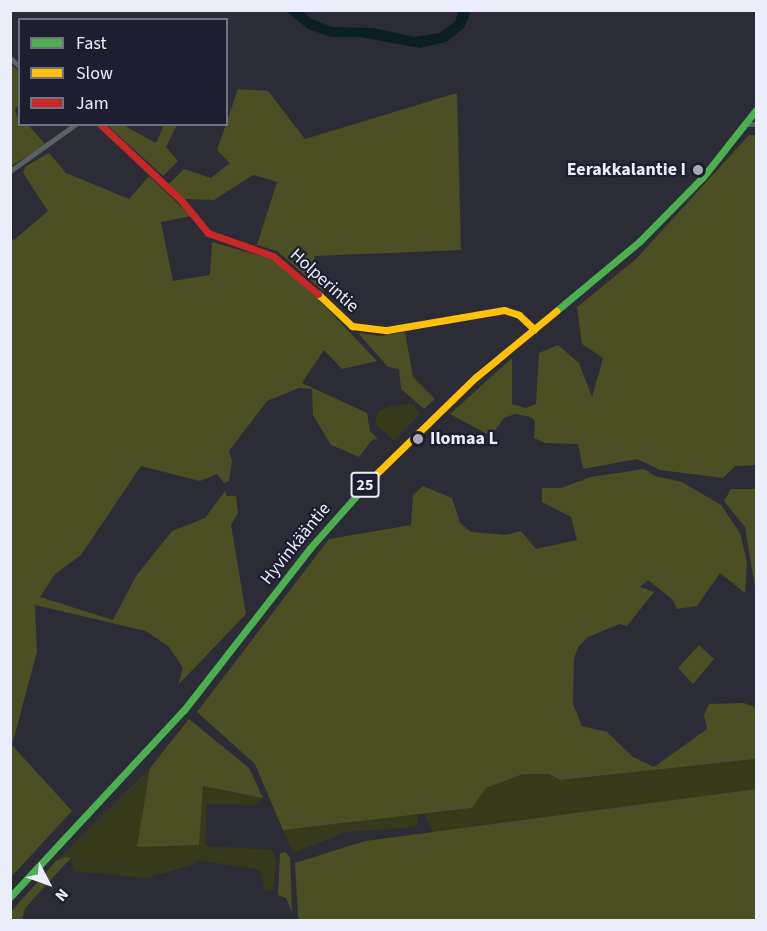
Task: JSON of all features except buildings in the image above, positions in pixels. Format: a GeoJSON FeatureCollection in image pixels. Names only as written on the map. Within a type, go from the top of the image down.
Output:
{"type":"FeatureCollection","features":[{"type":"Feature","properties":{"kind":"main road","name":"Hyvinkääntie"},"geometry":{"type":"LineString","coordinates":[[10,897],[184,710],[358,493],[441,408],[647,234],[703,177],[756,110]]}},
{"type":"Feature","properties":{"kind":"main road","name":"Holperintie"},"geometry":{"type":"LineString","coordinates":[[102,126],[182,201],[208,233],[273,256],[297,273],[352,326],[387,330],[504,310],[519,315],[534,329]]}},
{"type":"Feature","properties":{"kind":"street"},"geometry":{"type":"LineString","coordinates":[[746,124],[756,124]]}},
{"type":"Feature","properties":{"kind":"street"},"geometry":{"type":"LineString","coordinates":[[10,171],[73,126]]}},
{"type":"Feature","properties":{"kind":"green space"},"geometry":{"type":"Polygon","coordinates":[[[10,64],[18,70],[18,106],[15,110],[18,126],[29,126],[46,145],[11,166],[10,64]]]}},
{"type":"Feature","properties":{"kind":"green space"},"geometry":{"type":"Polygon","coordinates":[[[238,89],[268,91],[305,139],[457,93],[461,250],[314,256],[324,292],[277,251],[257,245],[277,182],[253,175],[214,200],[185,199],[169,184],[184,169],[211,178],[230,163],[217,150],[225,126],[228,126],[228,118],[238,89]]]}},
{"type":"Feature","properties":{"kind":"green space"},"geometry":{"type":"Polygon","coordinates":[[[108,126],[125,126],[156,143],[164,126],[176,126],[166,147],[178,161],[163,176],[108,126]]]}},
{"type":"Feature","properties":{"kind":"green space"},"geometry":{"type":"Polygon","coordinates":[[[749,135],[756,135],[756,465],[735,466],[723,478],[660,470],[637,459],[583,469],[578,444],[545,443],[534,438],[535,421],[531,417],[515,414],[504,418],[491,436],[450,414],[512,358],[512,404],[526,408],[536,404],[539,353],[558,345],[579,363],[592,397],[603,358],[582,344],[577,307],[636,259],[749,135]]]}},
{"type":"Feature","properties":{"kind":"green space"},"geometry":{"type":"Polygon","coordinates":[[[49,153],[66,173],[129,199],[149,176],[191,216],[161,222],[173,281],[210,275],[212,242],[272,259],[295,275],[377,361],[342,369],[324,350],[302,383],[367,413],[370,431],[378,439],[372,440],[359,457],[331,445],[313,415],[312,389],[299,388],[267,401],[229,451],[232,461],[229,481],[224,483],[217,474],[200,481],[141,466],[81,555],[55,574],[40,597],[113,620],[136,576],[172,531],[205,518],[225,491],[227,496],[236,496],[238,513],[231,525],[246,614],[178,685],[183,668],[169,647],[146,631],[35,605],[37,652],[12,745],[72,811],[11,877],[10,238],[14,240],[48,211],[23,173],[26,166],[49,153]]]}},
{"type":"Feature","properties":{"kind":"green space"},"geometry":{"type":"Polygon","coordinates":[[[405,332],[413,377],[435,399],[424,409],[401,389],[399,369],[388,367],[358,333],[381,336],[405,332]]]}},
{"type":"Feature","properties":{"kind":"green space"},"geometry":{"type":"Polygon","coordinates":[[[411,404],[421,413],[394,441],[375,423],[378,412],[388,406],[411,404]]]}},
{"type":"Feature","properties":{"kind":"green space"},"geometry":{"type":"Polygon","coordinates":[[[644,469],[655,476],[682,482],[721,505],[740,533],[747,562],[745,593],[720,573],[697,606],[677,609],[672,599],[648,580],[640,587],[654,592],[627,626],[620,624],[588,637],[579,646],[574,658],[573,704],[582,726],[607,732],[633,757],[654,767],[707,729],[704,715],[709,704],[744,703],[756,708],[756,759],[560,780],[549,774],[523,774],[486,788],[472,808],[283,830],[255,764],[197,712],[329,539],[411,525],[413,495],[423,486],[452,498],[460,523],[471,532],[506,535],[521,531],[536,549],[577,540],[571,517],[542,502],[542,488],[561,488],[591,477],[644,469]]]}},
{"type":"Feature","properties":{"kind":"green space"},"geometry":{"type":"Polygon","coordinates":[[[731,489],[756,489],[756,594],[745,527],[724,501],[731,489]]]}},
{"type":"Feature","properties":{"kind":"green space"},"geometry":{"type":"Polygon","coordinates":[[[699,645],[714,659],[693,684],[678,668],[699,645]]]}},
{"type":"Feature","properties":{"kind":"green space"},"geometry":{"type":"Polygon","coordinates":[[[189,719],[249,768],[263,798],[203,786],[199,845],[137,847],[150,768],[189,719]]]}},
{"type":"Feature","properties":{"kind":"green space"},"geometry":{"type":"Polygon","coordinates":[[[756,759],[756,789],[434,833],[424,814],[472,808],[486,788],[523,774],[549,774],[560,780],[756,759]]]}},
{"type":"Feature","properties":{"kind":"green space"},"geometry":{"type":"Polygon","coordinates":[[[150,768],[138,847],[203,786],[263,798],[254,805],[207,804],[205,846],[273,850],[276,862],[273,891],[265,890],[260,870],[197,860],[192,865],[146,878],[74,871],[71,858],[56,861],[150,768]]]}},
{"type":"Feature","properties":{"kind":"green space"},"geometry":{"type":"Polygon","coordinates":[[[756,789],[756,920],[300,920],[298,917],[295,863],[365,841],[756,789]]]}},
{"type":"Feature","properties":{"kind":"green space"},"geometry":{"type":"Polygon","coordinates":[[[418,814],[418,824],[413,827],[346,832],[293,853],[283,830],[418,814]]]}},
{"type":"Feature","properties":{"kind":"green space"},"geometry":{"type":"Polygon","coordinates":[[[286,852],[290,858],[292,912],[286,898],[278,895],[280,853],[286,852]]]}},
{"type":"Feature","properties":{"kind":"green space"},"geometry":{"type":"Polygon","coordinates":[[[65,857],[71,858],[25,908],[22,920],[11,920],[11,912],[56,861],[65,857]]]}},
{"type":"Feature","properties":{"kind":"water"},"geometry":{"type":"Polygon","coordinates":[[[286,11],[303,11],[310,18],[332,27],[373,28],[415,37],[440,33],[455,21],[459,11],[471,11],[464,28],[446,42],[420,48],[360,37],[331,37],[308,29],[286,11]]]}},
{"type":"Feature","properties":{"kind":"traffic: fast"},"geometry":{"type":"LineString","coordinates":[[556,311],[640,241],[703,177],[756,110]]}},
{"type":"Feature","properties":{"kind":"traffic: fast"},"geometry":{"type":"LineString","coordinates":[[10,897],[184,710],[310,548],[373,477]]}},
{"type":"Feature","properties":{"kind":"traffic: slow"},"geometry":{"type":"LineString","coordinates":[[318,294],[352,326],[387,330],[504,310],[519,315],[534,329]]}},
{"type":"Feature","properties":{"kind":"traffic: slow"},"geometry":{"type":"LineString","coordinates":[[373,477],[476,377],[556,311]]}},
{"type":"Feature","properties":{"kind":"traffic: jam"},"geometry":{"type":"LineString","coordinates":[[102,126],[182,201],[208,233],[273,256],[318,294]]}},
{"type":"Feature","properties":{"kind":"place","name":"Eerakkalantie I"},"geometry":{"type":"Point","coordinates":[698,170]}},
{"type":"Feature","properties":{"kind":"place","name":"Ilomaa L"},"geometry":{"type":"Point","coordinates":[418,439]}}]}
